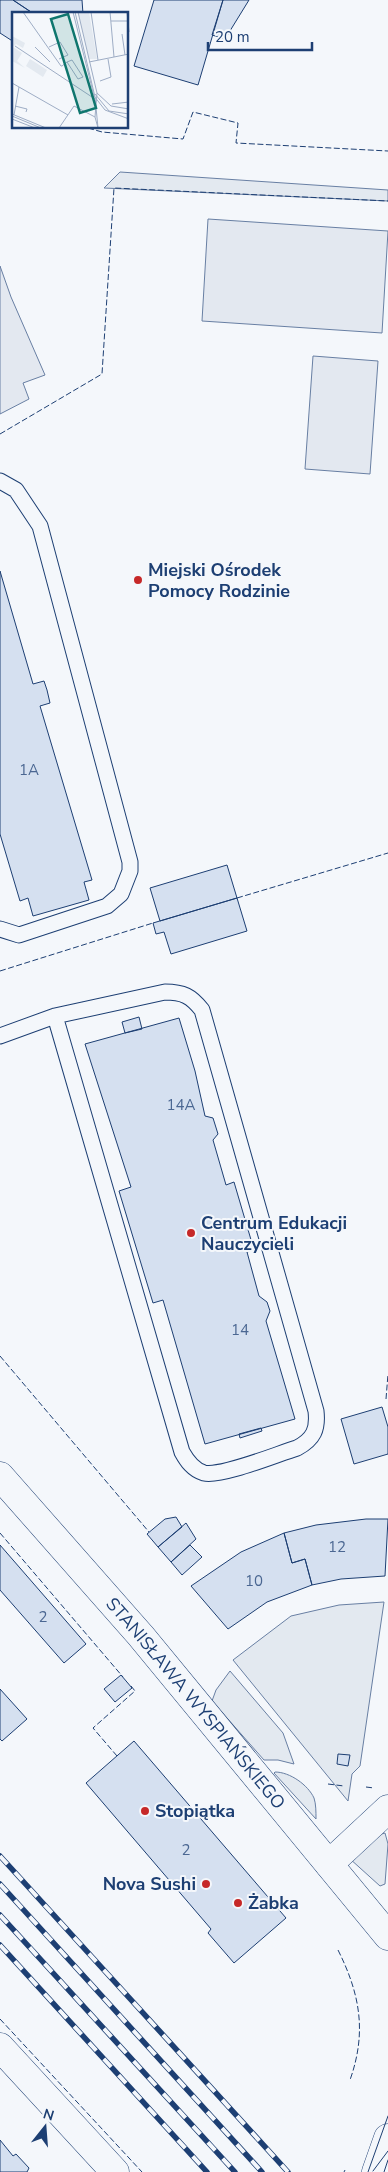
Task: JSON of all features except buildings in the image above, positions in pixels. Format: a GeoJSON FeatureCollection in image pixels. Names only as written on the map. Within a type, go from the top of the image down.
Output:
{"type":"FeatureCollection","features":[{"type":"Feature","properties":{"kind":"street","name":"STANISŁAWA WYSPIAŃSKIEGO"},"geometry":{"type":"LineString","coordinates":[[0,1476],[141,1636],[388,1936]]}},
{"type":"Feature","properties":{"kind":"street"},"geometry":{"type":"LineString","coordinates":[[329,1864],[388,1809]]}},
{"type":"Feature","properties":{"kind":"street"},"geometry":{"type":"LineString","coordinates":[[0,2047],[115,2172]]}},
{"type":"Feature","properties":{"kind":"street"},"geometry":{"type":"LineString","coordinates":[[376,2172],[388,2138]]}},
{"type":"Feature","properties":{"kind":"lane"},"geometry":{"type":"LineString","coordinates":[[0,481],[16,490],[40,526],[130,862],[130,871],[121,894],[107,906],[19,935],[0,928]]}},
{"type":"Feature","properties":{"kind":"lane"},"geometry":{"type":"LineString","coordinates":[[0,1036],[55,1016],[165,992],[180,992],[193,998],[202,1010],[316,1411],[315,1433],[308,1442],[298,1448],[218,1473],[203,1473],[190,1465],[186,1458],[176,1433],[55,1016]]}},
{"type":"Feature","properties":{"kind":"shaded area"},"geometry":{"type":"Polygon","coordinates":[[[120,172],[388,190],[388,201],[104,188],[120,172]]]}},
{"type":"Feature","properties":{"kind":"shaded area"},"geometry":{"type":"Polygon","coordinates":[[[208,219],[388,231],[382,333],[202,321],[208,219]]]}},
{"type":"Feature","properties":{"kind":"shaded area"},"geometry":{"type":"Polygon","coordinates":[[[0,266],[11,297],[45,375],[23,383],[29,399],[0,414],[0,266]]]}},
{"type":"Feature","properties":{"kind":"shaded area"},"geometry":{"type":"Polygon","coordinates":[[[313,356],[378,361],[370,474],[305,469],[313,356]]]}},
{"type":"Feature","properties":{"kind":"shaded area"},"geometry":{"type":"Polygon","coordinates":[[[384,1602],[360,1766],[352,1774],[348,1801],[233,1660],[291,1616],[339,1605],[384,1602]]]}},
{"type":"Feature","properties":{"kind":"shaded area"},"geometry":{"type":"Polygon","coordinates":[[[230,1671],[283,1733],[294,1764],[278,1760],[264,1760],[212,1701],[216,1690],[230,1671]]]}},
{"type":"Feature","properties":{"kind":"shaded area"},"geometry":{"type":"Polygon","coordinates":[[[274,1773],[287,1774],[307,1788],[315,1800],[316,1819],[274,1773]]]}},
{"type":"Feature","properties":{"kind":"shaded area"},"geometry":{"type":"Polygon","coordinates":[[[385,1833],[388,1844],[385,1884],[380,1886],[349,1858],[378,1835],[385,1833]]]}},
{"type":"Feature","properties":{"kind":"tram line"},"geometry":{"type":"LineString","coordinates":[[368,2172],[388,2116]]}},
{"type":"Feature","properties":{"kind":"tram line"},"geometry":{"type":"LineString","coordinates":[[373,2171],[388,2151]]}},
{"type":"Feature","properties":{"kind":"tram line"},"geometry":{"type":"LineString","coordinates":[[384,2172],[388,2160]]}},
{"type":"Feature","properties":{"kind":"railway"},"geometry":{"type":"LineString","coordinates":[[0,1856],[288,2172]]}},
{"type":"Feature","properties":{"kind":"railway"},"geometry":{"type":"LineString","coordinates":[[0,1884],[262,2172]]}},
{"type":"Feature","properties":{"kind":"railway"},"geometry":{"type":"LineString","coordinates":[[0,1915],[235,2172]]}},
{"type":"Feature","properties":{"kind":"railway"},"geometry":{"type":"LineString","coordinates":[[0,1945],[207,2172]]}},
{"type":"Feature","properties":{"kind":"fence"},"geometry":{"type":"LineString","coordinates":[[92,129],[102,132],[183,139],[193,112],[238,123],[236,143],[388,151]]}},
{"type":"Feature","properties":{"kind":"fence"},"geometry":{"type":"LineString","coordinates":[[0,434],[102,374],[114,188],[388,201]]}},
{"type":"Feature","properties":{"kind":"fence"},"geometry":{"type":"LineString","coordinates":[[237,898],[388,853]]}},
{"type":"Feature","properties":{"kind":"fence"},"geometry":{"type":"LineString","coordinates":[[0,971],[153,923]]}},
{"type":"Feature","properties":{"kind":"fence"},"geometry":{"type":"LineString","coordinates":[[0,1356],[149,1532]]}},
{"type":"Feature","properties":{"kind":"fence"},"geometry":{"type":"LineString","coordinates":[[386,1399],[388,1374]]}},
{"type":"Feature","properties":{"kind":"fence"},"geometry":{"type":"LineString","coordinates":[[0,1533],[123,1677]]}},
{"type":"Feature","properties":{"kind":"fence"},"geometry":{"type":"LineString","coordinates":[[117,1756],[93,1728],[135,1691],[131,1686]]}},
{"type":"Feature","properties":{"kind":"fence"},"geometry":{"type":"LineString","coordinates":[[328,1784],[344,1786]]}},
{"type":"Feature","properties":{"kind":"fence"},"geometry":{"type":"LineString","coordinates":[[366,1787],[374,1788]]}},
{"type":"Feature","properties":{"kind":"fence"},"geometry":{"type":"LineString","coordinates":[[338,1950],[352,1982],[359,2014],[358,2046],[350,2080]]}},
{"type":"Feature","properties":{"kind":"fence"},"geometry":{"type":"LineString","coordinates":[[0,2019],[142,2172]]}},
{"type":"Feature","properties":{"kind":"place","name":"Miejski Ośrodek Pomocy Rodzinie"},"geometry":{"type":"Point","coordinates":[138,580]}},
{"type":"Feature","properties":{"kind":"place","name":"Centrum Edukacji Nauczycieli"},"geometry":{"type":"Point","coordinates":[191,1233]}},
{"type":"Feature","properties":{"kind":"place","name":"Stopiątka"},"geometry":{"type":"Point","coordinates":[145,1811]}},
{"type":"Feature","properties":{"kind":"place","name":"Nova Sushi"},"geometry":{"type":"Point","coordinates":[206,1884]}},
{"type":"Feature","properties":{"kind":"place","name":"Żabka"},"geometry":{"type":"Point","coordinates":[238,1903]}}]}
